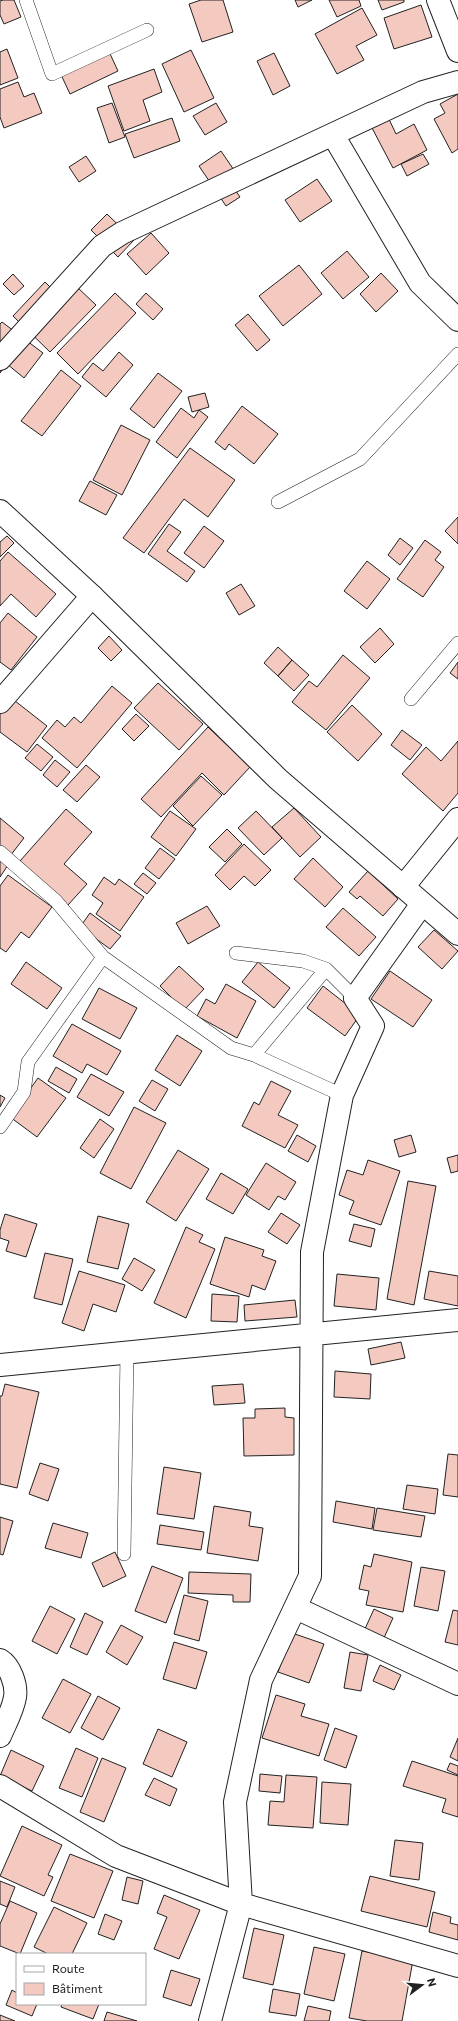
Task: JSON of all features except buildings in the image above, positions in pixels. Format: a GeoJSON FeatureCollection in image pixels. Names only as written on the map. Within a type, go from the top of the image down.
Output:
{"type":"FeatureCollection","features":[{"type":"Feature","properties":{"kind":"street"},"geometry":{"type":"LineString","coordinates":[[438,0],[458,51]]}},
{"type":"Feature","properties":{"kind":"street"},"geometry":{"type":"LineString","coordinates":[[0,359],[102,246],[122,233],[424,92],[458,82]]}},
{"type":"Feature","properties":{"kind":"street"},"geometry":{"type":"LineString","coordinates":[[333,135],[420,283],[458,320]]}},
{"type":"Feature","properties":{"kind":"street"},"geometry":{"type":"LineString","coordinates":[[0,511],[92,596],[278,779],[458,934]]}},
{"type":"Feature","properties":{"kind":"street"},"geometry":{"type":"LineString","coordinates":[[0,702],[92,596]]}},
{"type":"Feature","properties":{"kind":"street"},"geometry":{"type":"LineString","coordinates":[[403,887],[458,819]]}},
{"type":"Feature","properties":{"kind":"street"},"geometry":{"type":"LineString","coordinates":[[210,2021],[241,1904],[235,1802],[261,1680],[310,1576],[312,1252],[342,1095],[373,1026],[355,998],[422,904]]}},
{"type":"Feature","properties":{"kind":"street"},"geometry":{"type":"LineString","coordinates":[[0,1364],[458,1320]]}},
{"type":"Feature","properties":{"kind":"street"},"geometry":{"type":"LineString","coordinates":[[296,1608],[458,1684]]}},
{"type":"Feature","properties":{"kind":"street"},"geometry":{"type":"LineString","coordinates":[[0,1660],[4,1663],[12,1675],[15,1696],[0,1736]]}},
{"type":"Feature","properties":{"kind":"street"},"geometry":{"type":"LineString","coordinates":[[0,1786],[116,1856],[241,1904],[458,1966]]}},
{"type":"Feature","properties":{"kind":"lane"},"geometry":{"type":"LineString","coordinates":[[26,0],[52,74],[147,30]]}},
{"type":"Feature","properties":{"kind":"lane"},"geometry":{"type":"LineString","coordinates":[[278,502],[360,459],[458,354]]}},
{"type":"Feature","properties":{"kind":"lane"},"geometry":{"type":"LineString","coordinates":[[411,700],[458,643]]}},
{"type":"Feature","properties":{"kind":"lane"},"geometry":{"type":"LineString","coordinates":[[0,852],[56,901],[103,957],[231,1048],[254,1055],[342,1095]]}},
{"type":"Feature","properties":{"kind":"lane"},"geometry":{"type":"LineString","coordinates":[[236,954],[303,961],[326,969],[355,998]]}},
{"type":"Feature","properties":{"kind":"lane"},"geometry":{"type":"LineString","coordinates":[[0,1127],[24,1092],[28,1062],[103,957]]}},
{"type":"Feature","properties":{"kind":"lane"},"geometry":{"type":"LineString","coordinates":[[254,1055],[326,969]]}},
{"type":"Feature","properties":{"kind":"lane"},"geometry":{"type":"LineString","coordinates":[[124,1554],[127,1352]]}}]}
